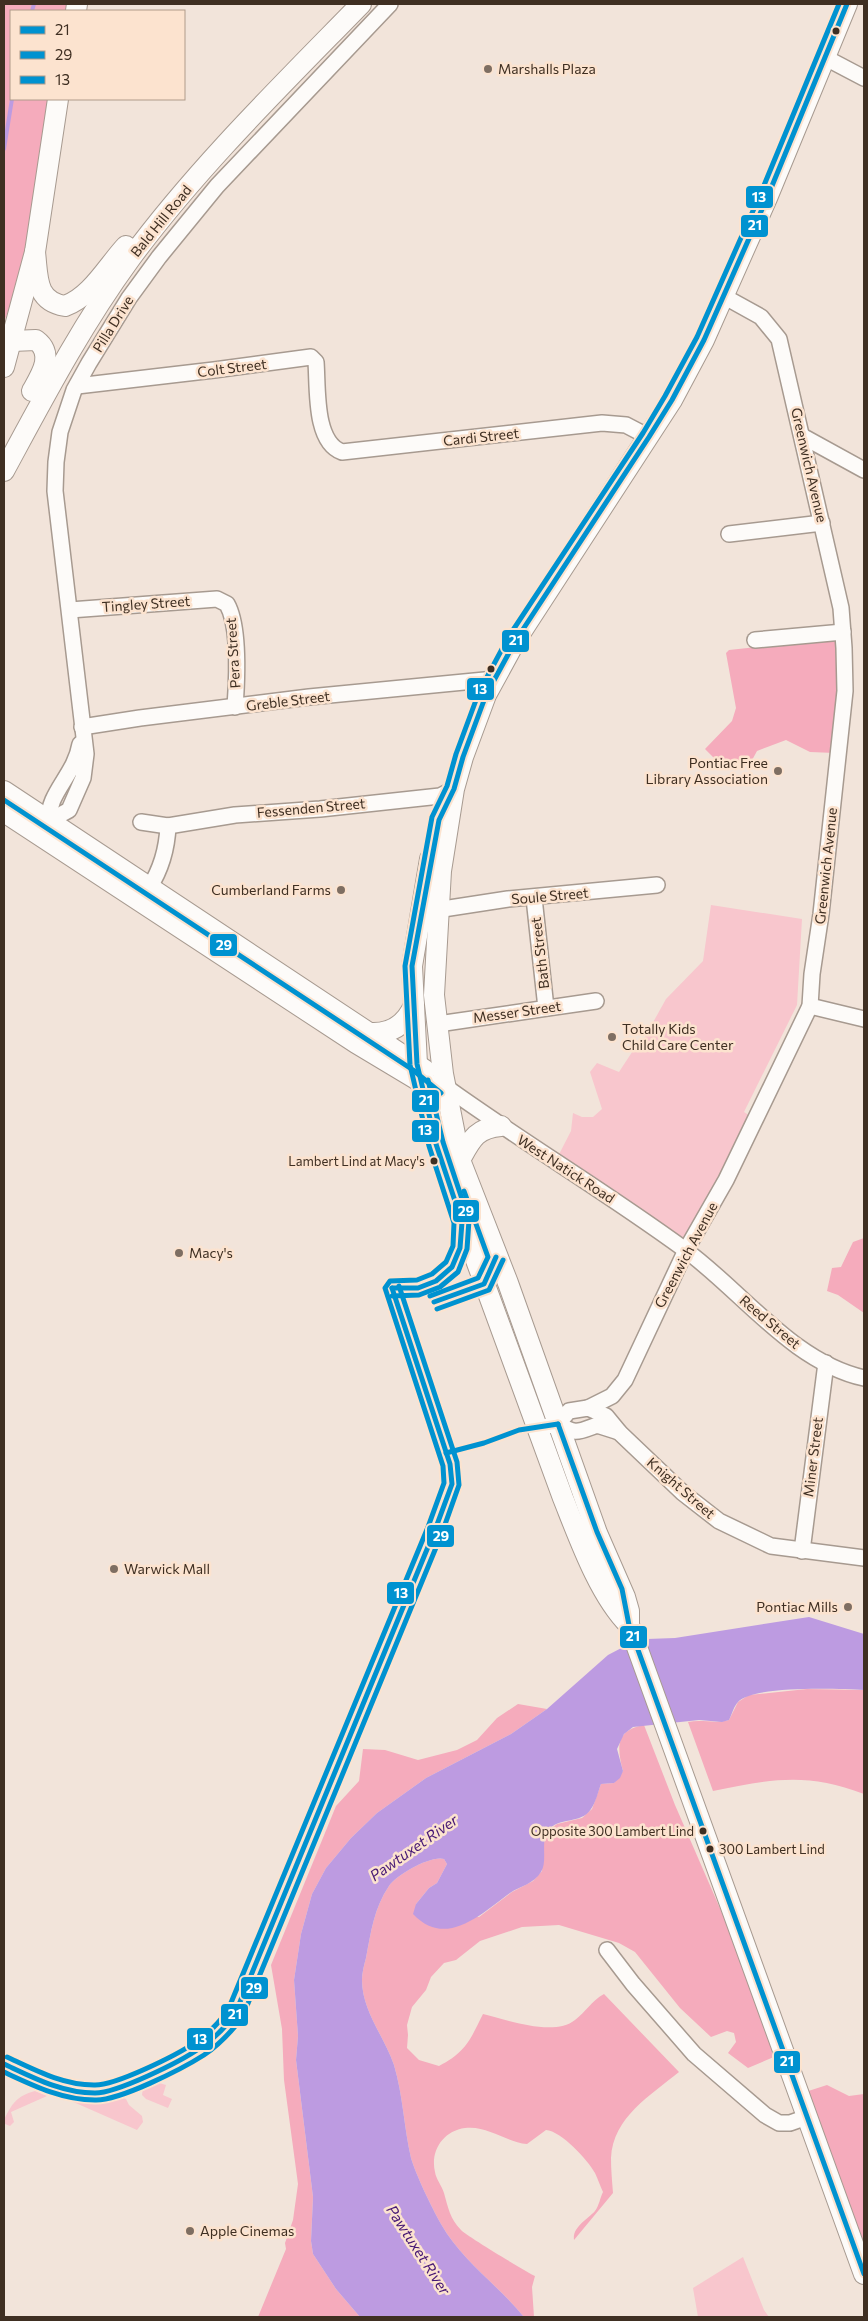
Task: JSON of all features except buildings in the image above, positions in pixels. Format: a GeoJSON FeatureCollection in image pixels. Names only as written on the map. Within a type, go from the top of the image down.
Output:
{"type":"FeatureCollection","features":[{"type":"Feature","properties":{"kind":"main road","name":"Bald Hill Road"},"geometry":{"type":"LineString","coordinates":[[4,471],[70,348],[130,259],[201,172],[259,108],[361,4]]}},
{"type":"Feature","properties":{"kind":"main road"},"geometry":{"type":"LineString","coordinates":[[847,4],[724,297],[672,400],[516,640],[486,695],[463,756],[454,789],[441,871],[434,995],[446,1087],[460,1160],[508,1283],[597,1533],[625,1596],[629,1611],[629,1625],[636,1646],[864,2274]]}},
{"type":"Feature","properties":{"kind":"main road"},"geometry":{"type":"LineString","coordinates":[[4,367],[35,252],[58,100]]}},
{"type":"Feature","properties":{"kind":"main road"},"geometry":{"type":"LineString","coordinates":[[35,252],[42,294],[57,304],[65,306],[72,303],[94,283],[113,259],[204,160],[259,108]]}},
{"type":"Feature","properties":{"kind":"main road"},"geometry":{"type":"LineString","coordinates":[[4,320],[39,224]]}},
{"type":"Feature","properties":{"kind":"main road"},"geometry":{"type":"LineString","coordinates":[[4,457],[18,416],[38,380],[46,358],[45,348],[36,340],[12,341]]}},
{"type":"Feature","properties":{"kind":"main road"},"geometry":{"type":"LineString","coordinates":[[454,789],[439,820],[428,867],[412,966],[419,1073],[436,1144],[462,1222],[577,1533],[613,1608],[629,1625]]}},
{"type":"Feature","properties":{"kind":"main road","name":"West Natick Road"},"geometry":{"type":"LineString","coordinates":[[4,791],[45,828],[356,1043],[446,1087]]}},
{"type":"Feature","properties":{"kind":"main road","name":"West Natick Road"},"geometry":{"type":"LineString","coordinates":[[4,812],[45,828],[149,888],[371,1033],[419,1073]]}},
{"type":"Feature","properties":{"kind":"main road"},"geometry":{"type":"LineString","coordinates":[[371,1033],[385,1034],[399,1025],[408,1018],[414,1004]]}},
{"type":"Feature","properties":{"kind":"main road"},"geometry":{"type":"LineString","coordinates":[[460,1160],[469,1143],[478,1133],[489,1127],[502,1126]]}},
{"type":"Feature","properties":{"kind":"street","name":"Pilla Drive"},"geometry":{"type":"LineString","coordinates":[[45,828],[50,805],[73,768],[77,757],[82,727],[55,491],[60,432],[77,386],[89,362],[129,298],[204,202],[388,6]]}},
{"type":"Feature","properties":{"kind":"street"},"geometry":{"type":"LineString","coordinates":[[824,57],[864,78]]}},
{"type":"Feature","properties":{"kind":"street","name":"Greenwich Avenue"},"geometry":{"type":"LineString","coordinates":[[588,1408],[612,1396],[625,1380],[686,1250],[726,1180],[810,1006],[812,974],[821,914],[845,691],[841,608],[780,338],[761,316],[724,297]]}},
{"type":"Feature","properties":{"kind":"street","name":"Colt Street"},"geometry":{"type":"LineString","coordinates":[[77,386],[311,357],[316,362],[322,430]]}},
{"type":"Feature","properties":{"kind":"street","name":"Cardi Street"},"geometry":{"type":"LineString","coordinates":[[322,430],[332,447],[347,453],[602,424],[626,425],[649,437]]}},
{"type":"Feature","properties":{"kind":"street"},"geometry":{"type":"LineString","coordinates":[[802,436],[864,470]]}},
{"type":"Feature","properties":{"kind":"street"},"geometry":{"type":"LineString","coordinates":[[729,534],[822,524]]}},
{"type":"Feature","properties":{"kind":"street","name":"Tingley Street"},"geometry":{"type":"LineString","coordinates":[[70,610],[183,600],[217,599],[223,601]]}},
{"type":"Feature","properties":{"kind":"street","name":"Pera Street"},"geometry":{"type":"LineString","coordinates":[[223,601],[229,608],[235,644],[237,672],[236,707]]}},
{"type":"Feature","properties":{"kind":"street"},"geometry":{"type":"LineString","coordinates":[[755,640],[843,632]]}},
{"type":"Feature","properties":{"kind":"street","name":"Greble Street"},"geometry":{"type":"LineString","coordinates":[[82,727],[310,697],[494,679]]}},
{"type":"Feature","properties":{"kind":"street","name":"Fessenden Street"},"geometry":{"type":"LineString","coordinates":[[141,822],[168,826],[235,815],[320,809],[440,796],[454,789]]}},
{"type":"Feature","properties":{"kind":"street"},"geometry":{"type":"LineString","coordinates":[[149,888],[162,865],[167,846],[168,826]]}},
{"type":"Feature","properties":{"kind":"street","name":"Soule Street"},"geometry":{"type":"LineString","coordinates":[[443,909],[657,885]]}},
{"type":"Feature","properties":{"kind":"street","name":"Bath Street"},"geometry":{"type":"LineString","coordinates":[[534,898],[546,1008]]}},
{"type":"Feature","properties":{"kind":"street","name":"Messer Street"},"geometry":{"type":"LineString","coordinates":[[438,1024],[596,1001]]}},
{"type":"Feature","properties":{"kind":"street"},"geometry":{"type":"LineString","coordinates":[[810,1006],[864,1019]]}},
{"type":"Feature","properties":{"kind":"street","name":"West Natick Road"},"geometry":{"type":"LineString","coordinates":[[446,1087],[686,1250]]}},
{"type":"Feature","properties":{"kind":"street","name":"Reed Street"},"geometry":{"type":"LineString","coordinates":[[686,1250],[810,1354],[826,1363],[864,1378]]}},
{"type":"Feature","properties":{"kind":"street","name":"Miner Street"},"geometry":{"type":"LineString","coordinates":[[802,1551],[826,1363]]}},
{"type":"Feature","properties":{"kind":"street"},"geometry":{"type":"LineString","coordinates":[[538,1428],[558,1424],[569,1411],[588,1408]]}},
{"type":"Feature","properties":{"kind":"street","name":"Knight Street"},"geometry":{"type":"LineString","coordinates":[[588,1408],[606,1416],[620,1433],[683,1493],[720,1521],[771,1546],[864,1558]]}},
{"type":"Feature","properties":{"kind":"street","name":"Knight Street"},"geometry":{"type":"LineString","coordinates":[[558,1424],[571,1432],[577,1433],[597,1425],[620,1433]]}},
{"type":"Feature","properties":{"kind":"street"},"geometry":{"type":"LineString","coordinates":[[607,1950],[633,1984],[694,2054],[765,2115],[779,2124],[790,2123],[807,2117]]}},
{"type":"Feature","properties":{"kind":"shaded area"},"geometry":{"type":"Polygon","coordinates":[[[4,4],[77,4],[76,10],[10,10],[10,100],[58,100],[31,249],[4,322],[4,4]]]}},
{"type":"Feature","properties":{"kind":"shaded area"},"geometry":{"type":"Polygon","coordinates":[[[844,638],[835,753],[810,752],[786,740],[757,751],[751,762],[733,760],[716,766],[717,761],[705,749],[732,721],[736,708],[726,653],[729,650],[844,638]]]}},
{"type":"Feature","properties":{"kind":"shaded area"},"geometry":{"type":"Polygon","coordinates":[[[711,905],[802,919],[797,1005],[744,1112],[755,1119],[687,1249],[553,1166],[571,1131],[573,1113],[582,1117],[593,1117],[602,1109],[590,1072],[597,1063],[619,1072],[638,1043],[641,1044],[666,999],[703,961],[711,905]]]}},
{"type":"Feature","properties":{"kind":"shaded area"},"geometry":{"type":"Polygon","coordinates":[[[864,1238],[864,1313],[838,1295],[827,1291],[832,1268],[841,1267],[853,1242],[864,1238]]]}},
{"type":"Feature","properties":{"kind":"shaded area"},"geometry":{"type":"Polygon","coordinates":[[[807,1689],[864,1690],[864,1794],[844,1787],[806,1780],[753,1783],[713,1791],[688,1722],[719,1722],[729,1720],[738,1702],[749,1695],[807,1689]]]}},
{"type":"Feature","properties":{"kind":"shaded area"},"geometry":{"type":"Polygon","coordinates":[[[518,1704],[547,1709],[511,1734],[426,1778],[377,1813],[351,1838],[326,1868],[312,1894],[301,1934],[294,1980],[298,2036],[296,2060],[313,2197],[311,2241],[313,2254],[336,2289],[360,2317],[258,2317],[286,2249],[285,2243],[293,2220],[298,2184],[284,2080],[282,2029],[271,1965],[336,1806],[359,1781],[363,1749],[385,1750],[418,1760],[457,1750],[477,1740],[497,1718],[518,1704]]]}},
{"type":"Feature","properties":{"kind":"shaded area"},"geometry":{"type":"Polygon","coordinates":[[[644,1725],[675,1805],[776,2037],[776,2056],[748,2068],[728,2053],[736,2042],[734,2033],[727,2031],[711,2037],[680,2008],[635,1952],[619,1943],[559,1925],[522,1927],[480,1941],[456,1960],[444,1963],[431,1977],[426,1990],[412,2007],[407,2025],[407,2048],[419,2060],[439,2066],[455,2056],[470,2038],[483,2014],[530,2026],[555,2027],[566,2025],[575,2020],[604,1994],[679,2072],[635,2108],[619,2130],[613,2143],[611,2158],[613,2193],[574,2240],[575,2231],[598,2207],[603,2192],[595,2173],[586,2161],[574,2147],[559,2135],[546,2130],[527,2144],[519,2143],[489,2131],[465,2128],[450,2133],[440,2143],[434,2157],[435,2172],[454,2222],[461,2230],[474,2239],[535,2276],[532,2287],[534,2317],[524,2317],[459,2250],[441,2224],[424,2191],[411,2158],[394,2065],[369,2013],[363,1991],[363,1969],[376,1912],[384,1894],[393,1882],[414,1867],[431,1860],[444,1859],[447,1864],[437,1883],[429,1888],[416,1904],[479,1917],[512,1892],[533,1881],[542,1871],[543,1847],[547,1831],[557,1824],[582,1818],[592,1809],[601,1784],[614,1783],[623,1771],[619,1748],[623,1736],[635,1727],[644,1725]]]}},
{"type":"Feature","properties":{"kind":"shaded area"},"geometry":{"type":"Polygon","coordinates":[[[152,2081],[166,2085],[163,2095],[172,2099],[168,2108],[146,2099],[142,2095],[143,2087],[152,2081]]]}},
{"type":"Feature","properties":{"kind":"shaded area"},"geometry":{"type":"Polygon","coordinates":[[[827,2085],[849,2096],[864,2094],[864,2279],[799,2094],[827,2085]]]}},
{"type":"Feature","properties":{"kind":"shaded area"},"geometry":{"type":"Polygon","coordinates":[[[35,2091],[47,2096],[11,2112],[14,2122],[10,2126],[5,2124],[4,2120],[15,2101],[23,2095],[35,2091]]]}},
{"type":"Feature","properties":{"kind":"shaded area"},"geometry":{"type":"Polygon","coordinates":[[[53,2093],[79,2100],[119,2096],[126,2099],[129,2105],[142,2116],[143,2122],[137,2130],[53,2093]]]}},
{"type":"Feature","properties":{"kind":"shaded area"},"geometry":{"type":"Polygon","coordinates":[[[743,2257],[764,2310],[769,2317],[698,2317],[693,2288],[743,2257]]]}},
{"type":"Feature","properties":{"kind":"water","name":"Pawtuxet River"},"geometry":{"type":"Polygon","coordinates":[[[809,1617],[864,1634],[864,1690],[778,1690],[747,1697],[738,1702],[729,1720],[722,1722],[699,1720],[633,1727],[624,1734],[617,1749],[623,1771],[620,1778],[614,1783],[601,1784],[594,1803],[587,1814],[552,1826],[546,1835],[543,1868],[538,1876],[463,1925],[451,1928],[438,1928],[425,1924],[413,1914],[416,1904],[429,1888],[437,1883],[447,1864],[444,1859],[431,1860],[414,1867],[389,1886],[374,1920],[362,1980],[369,2013],[394,2065],[411,2158],[441,2224],[459,2250],[524,2317],[360,2317],[336,2289],[313,2254],[311,2241],[313,2197],[296,2060],[298,2036],[294,1980],[301,1934],[312,1894],[326,1868],[351,1838],[377,1813],[426,1778],[511,1734],[547,1709],[608,1655],[629,1644],[647,1639],[675,1638],[809,1617]]]}},
{"type":"Feature","properties":{"kind":"waterway"},"geometry":{"type":"LineString","coordinates":[[32,10],[34,4]]}},
{"type":"Feature","properties":{"kind":"waterway"},"geometry":{"type":"LineString","coordinates":[[4,149],[12,100]]}},
{"type":"Feature","properties":{"kind":"transit line","name":"13"},"geometry":{"type":"LineString","coordinates":[[7,2057],[60,2080],[83,2084],[104,2084],[146,2069],[187,2048],[214,2028],[228,2010],[428,1527],[444,1483],[443,1466],[385,1288],[390,1281],[417,1280],[432,1274],[446,1262],[453,1246],[454,1223],[429,1146],[410,1065],[405,966],[432,817],[447,786],[456,754],[479,692],[509,636],[643,433],[697,337],[760,195],[839,4]]}},
{"type":"Feature","properties":{"kind":"transit line","name":"21"},"geometry":{"type":"LineString","coordinates":[[392,1288],[418,1288],[436,1281],[452,1267],[460,1248],[462,1222],[436,1144],[417,1064],[412,966],[439,820],[454,789],[463,757],[486,695],[516,640],[649,437],[672,400],[704,340],[767,198],[847,4]]}},
{"type":"Feature","properties":{"kind":"transit line","name":"29"},"geometry":{"type":"LineString","coordinates":[[4,800],[413,1070],[441,1093]]}},
{"type":"Feature","properties":{"kind":"transit line","name":"29"},"geometry":{"type":"LineString","coordinates":[[392,1296],[419,1295],[440,1287],[458,1272],[467,1249],[469,1220],[443,1142],[428,1080]]}},
{"type":"Feature","properties":{"kind":"transit line","name":"13"},"geometry":{"type":"LineString","coordinates":[[430,1296],[478,1278],[488,1257],[464,1191]]}},
{"type":"Feature","properties":{"kind":"transit line","name":"21"},"geometry":{"type":"LineString","coordinates":[[434,1302],[484,1284],[496,1257]]}},
{"type":"Feature","properties":{"kind":"transit line","name":"29"},"geometry":{"type":"LineString","coordinates":[[437,1309],[489,1290],[503,1260]]}},
{"type":"Feature","properties":{"kind":"transit line","name":"29"},"geometry":{"type":"LineString","coordinates":[[4,2072],[59,2095],[83,2099],[106,2099],[134,2090],[194,2061],[220,2043],[242,2018],[442,1533],[459,1485],[457,1462],[399,1286]]}},
{"type":"Feature","properties":{"kind":"transit line","name":"21"},"geometry":{"type":"LineString","coordinates":[[4,2064],[59,2087],[83,2092],[105,2092],[148,2076],[191,2054],[215,2037],[235,2014],[435,1530],[452,1484],[450,1464],[392,1288]]}},
{"type":"Feature","properties":{"kind":"transit line","name":"21"},"geometry":{"type":"LineString","coordinates":[[558,1424],[597,1532],[622,1589],[629,1625],[864,2274]]}},
{"type":"Feature","properties":{"kind":"transit line","name":"21"},"geometry":{"type":"LineString","coordinates":[[446,1453],[484,1443],[519,1430],[558,1424]]}},
{"type":"Feature","properties":{"kind":"place","name":"Marshalls Plaza"},"geometry":{"type":"Point","coordinates":[488,69]}},
{"type":"Feature","properties":{"kind":"place","name":"Pontiac Free Library Association"},"geometry":{"type":"Point","coordinates":[778,771]}},
{"type":"Feature","properties":{"kind":"place","name":"Cumberland Farms"},"geometry":{"type":"Point","coordinates":[341,890]}},
{"type":"Feature","properties":{"kind":"place","name":"Totally Kids Child Care Center"},"geometry":{"type":"Point","coordinates":[612,1037]}},
{"type":"Feature","properties":{"kind":"place","name":"Lambert Lind at Macy's"},"geometry":{"type":"Point","coordinates":[434,1161]}},
{"type":"Feature","properties":{"kind":"place","name":"Macy's"},"geometry":{"type":"Point","coordinates":[179,1253]}},
{"type":"Feature","properties":{"kind":"place","name":"Warwick Mall"},"geometry":{"type":"Point","coordinates":[114,1569]}},
{"type":"Feature","properties":{"kind":"place","name":"Pontiac Mills"},"geometry":{"type":"Point","coordinates":[848,1607]}},
{"type":"Feature","properties":{"kind":"place","name":"Opposite 300 Lambert Lind"},"geometry":{"type":"Point","coordinates":[703,1831]}},
{"type":"Feature","properties":{"kind":"place","name":"300 Lambert Lind"},"geometry":{"type":"Point","coordinates":[710,1849]}},
{"type":"Feature","properties":{"kind":"place","name":"Apple Cinemas"},"geometry":{"type":"Point","coordinates":[190,2231]}}]}
